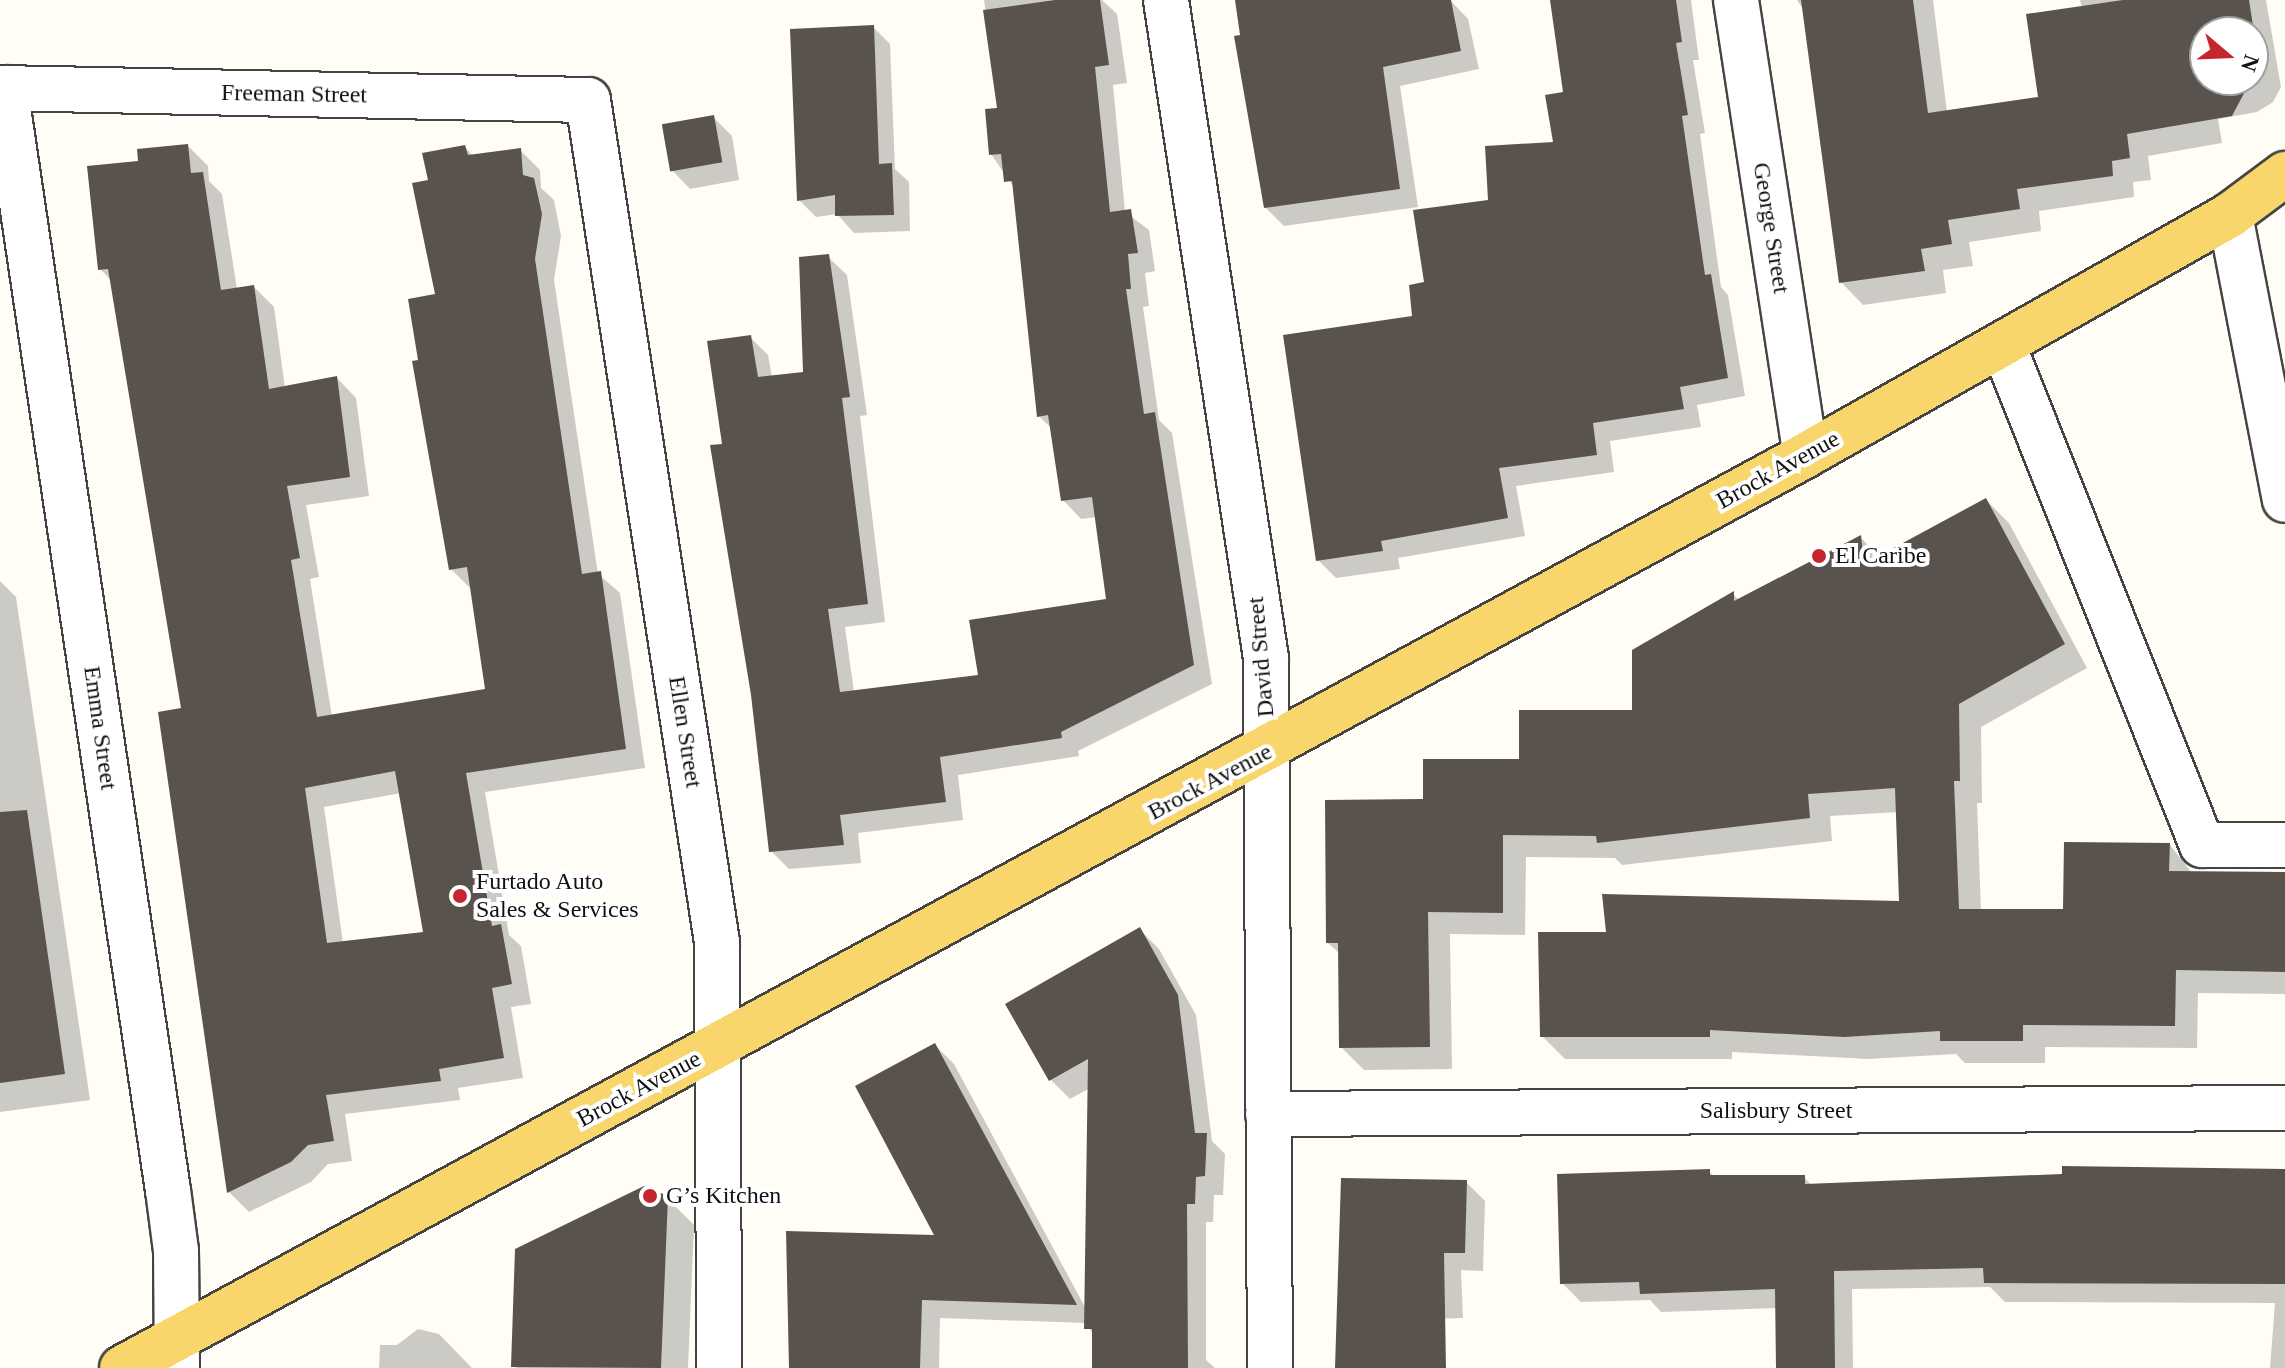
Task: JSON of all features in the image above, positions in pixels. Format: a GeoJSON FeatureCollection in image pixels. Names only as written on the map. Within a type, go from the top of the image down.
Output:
{"type":"FeatureCollection","features":[{"type":"Feature","properties":{"kind":"main road","name":"Brock Avenue"},"geometry":{"type":"LineString","coordinates":[[122,1368],[177,1353],[717,1047],[1268,751],[1806,455],[2230,215],[2285,174]]}},
{"type":"Feature","properties":{"kind":"street","name":"David Street"},"geometry":{"type":"LineString","coordinates":[[1166,0],[1266,658],[1270,1368]]}},
{"type":"Feature","properties":{"kind":"street","name":"George Street"},"geometry":{"type":"LineString","coordinates":[[1736,0],[1806,455]]}},
{"type":"Feature","properties":{"kind":"street","name":"Freeman Street"},"geometry":{"type":"LineString","coordinates":[[3,88],[588,100]]}},
{"type":"Feature","properties":{"kind":"street","name":"Emma Street"},"geometry":{"type":"LineString","coordinates":[[3,88],[168,1190],[176,1251],[177,1353]]}},
{"type":"Feature","properties":{"kind":"street","name":"Ellen Street"},"geometry":{"type":"LineString","coordinates":[[588,100],[717,942],[719,1368]]}},
{"type":"Feature","properties":{"kind":"street"},"geometry":{"type":"LineString","coordinates":[[2230,215],[2285,500]]}},
{"type":"Feature","properties":{"kind":"street"},"geometry":{"type":"LineString","coordinates":[[2003,345],[2202,845],[2285,845]]}},
{"type":"Feature","properties":{"kind":"street","name":"Salisbury Street"},"geometry":{"type":"LineString","coordinates":[[1268,1114],[2285,1108]]}},
{"type":"Feature","properties":{"kind":"building"},"geometry":{"type":"Polygon","coordinates":[[[1055,0],[1100,0],[1109,65],[1095,67],[1110,212],[1131,209],[1138,253],[1128,254],[1131,289],[1126,289],[1144,414],[1155,412],[1194,665],[1061,732],[1062,738],[940,757],[946,802],[840,815],[844,845],[769,852],[751,695],[710,445],[722,444],[707,341],[751,335],[758,377],[803,372],[799,257],[829,254],[850,397],[842,398],[868,604],[828,609],[840,692],[978,675],[969,620],[1106,599],[1092,497],[1061,501],[1048,415],[1037,417],[1012,181],[1004,182],[1001,154],[989,155],[985,109],[997,108],[983,10],[1055,0]]]}},
{"type":"Feature","properties":{"kind":"building"},"geometry":{"type":"Polygon","coordinates":[[[1235,0],[1451,0],[1461,51],[1383,67],[1400,189],[1264,208],[1234,36],[1240,35],[1235,0]]]}},
{"type":"Feature","properties":{"kind":"building"},"geometry":{"type":"Polygon","coordinates":[[[1550,0],[1676,0],[1682,42],[1676,43],[1688,115],[1682,116],[1705,275],[1711,274],[1728,378],[1680,387],[1684,409],[1593,423],[1597,455],[1499,468],[1508,518],[1381,541],[1383,551],[1316,561],[1283,335],[1412,316],[1409,285],[1424,282],[1413,210],[1488,200],[1485,146],[1553,142],[1545,95],[1563,92],[1550,0]]]}},
{"type":"Feature","properties":{"kind":"building"},"geometry":{"type":"Polygon","coordinates":[[[1801,0],[1913,0],[1928,113],[2038,97],[2026,14],[2123,0],[2249,0],[2252,16],[2189,16],[2189,96],[2243,96],[2232,116],[2127,134],[2130,158],[2112,161],[2113,176],[2017,189],[2020,209],[1948,220],[1952,244],[1921,249],[1925,271],[1839,283],[1801,0]]]}},
{"type":"Feature","properties":{"kind":"building"},"geometry":{"type":"Polygon","coordinates":[[[874,25],[879,164],[892,163],[894,215],[835,216],[835,195],[797,201],[790,29],[874,25]]]}},
{"type":"Feature","properties":{"kind":"building"},"geometry":{"type":"Polygon","coordinates":[[[714,115],[722,162],[670,171],[662,124],[714,115]]]}},
{"type":"Feature","properties":{"kind":"building"},"geometry":{"type":"Polygon","coordinates":[[[188,144],[191,173],[203,172],[221,290],[254,285],[269,389],[337,376],[350,477],[287,486],[300,558],[291,560],[317,717],[485,689],[467,567],[449,570],[412,361],[418,360],[408,299],[435,294],[412,183],[428,180],[422,153],[465,145],[468,155],[521,148],[523,175],[534,178],[542,214],[535,259],[582,574],[601,571],[626,749],[466,773],[492,926],[501,924],[512,984],[492,988],[504,1058],[439,1069],[441,1081],[326,1095],[334,1141],[308,1145],[291,1162],[227,1193],[158,712],[181,708],[108,269],[98,270],[87,166],[138,161],[137,149],[188,144]],[[395,771],[305,788],[327,943],[423,932],[395,771]]]}},
{"type":"Feature","properties":{"kind":"building"},"geometry":{"type":"Polygon","coordinates":[[[1986,498],[2065,644],[1959,704],[1960,781],[1954,781],[1959,909],[2063,909],[2064,842],[2170,843],[2169,871],[2285,872],[2285,972],[2176,970],[2175,1026],[2023,1025],[2023,1041],[1940,1041],[1940,1031],[1844,1037],[1710,1030],[1710,1037],[1540,1037],[1538,932],[1606,932],[1602,894],[1899,901],[1895,788],[1808,794],[1810,818],[1597,843],[1596,836],[1503,835],[1503,913],[1428,912],[1430,1047],[1339,1048],[1338,943],[1326,943],[1325,800],[1423,799],[1423,759],[1519,759],[1519,710],[1632,710],[1632,650],[1734,591],[1734,601],[1861,535],[1864,564],[1986,498]]]}},
{"type":"Feature","properties":{"kind":"building"},"geometry":{"type":"Polygon","coordinates":[[[27,810],[65,1074],[0,1083],[0,812],[27,810]]]}},
{"type":"Feature","properties":{"kind":"building"},"geometry":{"type":"Polygon","coordinates":[[[1140,927],[1178,995],[1195,1133],[1207,1133],[1205,1176],[1196,1177],[1195,1204],[1187,1204],[1188,1368],[1092,1368],[1092,1329],[1084,1329],[1088,1059],[1049,1081],[1005,1004],[1140,927]]]}},
{"type":"Feature","properties":{"kind":"building"},"geometry":{"type":"Polygon","coordinates":[[[935,1043],[1077,1305],[922,1300],[920,1368],[789,1368],[786,1231],[934,1235],[855,1086],[935,1043]]]}},
{"type":"Feature","properties":{"kind":"building"},"geometry":{"type":"Polygon","coordinates":[[[2062,1166],[2285,1169],[2285,1284],[1984,1283],[1983,1268],[1834,1271],[1835,1368],[1776,1368],[1775,1289],[1640,1294],[1639,1282],[1560,1284],[1557,1174],[1710,1169],[1710,1175],[1805,1175],[1805,1184],[2062,1174],[2062,1166]]]}},
{"type":"Feature","properties":{"kind":"building"},"geometry":{"type":"Polygon","coordinates":[[[1341,1178],[1467,1180],[1465,1253],[1444,1253],[1446,1368],[1335,1368],[1341,1178]]]}},
{"type":"Feature","properties":{"kind":"building"},"geometry":{"type":"Polygon","coordinates":[[[644,1186],[668,1196],[661,1368],[511,1367],[515,1249],[644,1186]]]}},
{"type":"Feature","properties":{"kind":"place","name":"El Caribe"},"geometry":{"type":"Point","coordinates":[1819,556]}},
{"type":"Feature","properties":{"kind":"place","name":"Furtado Auto Sales & Services"},"geometry":{"type":"Point","coordinates":[460,896]}},
{"type":"Feature","properties":{"kind":"place","name":"G’s Kitchen"},"geometry":{"type":"Point","coordinates":[650,1196]}}]}
